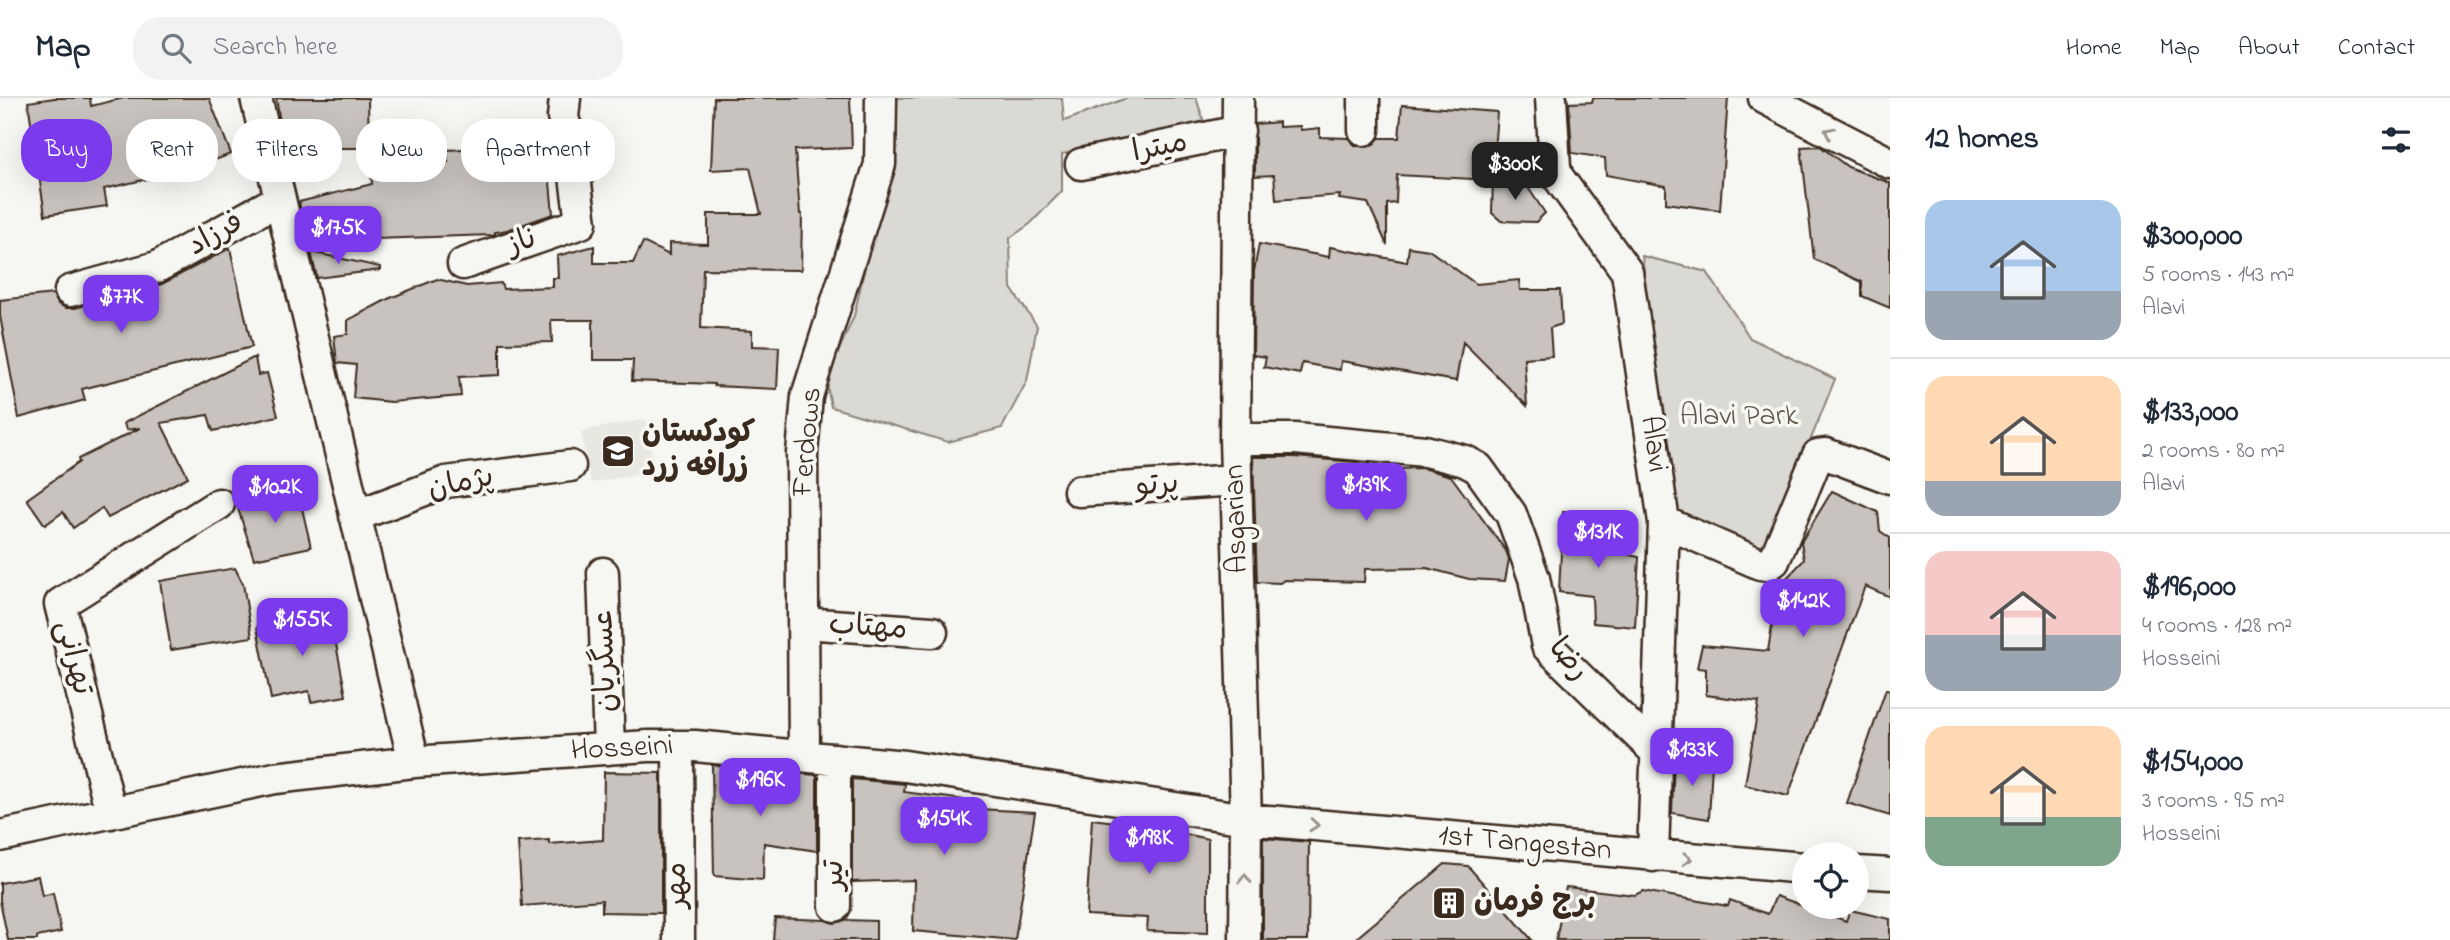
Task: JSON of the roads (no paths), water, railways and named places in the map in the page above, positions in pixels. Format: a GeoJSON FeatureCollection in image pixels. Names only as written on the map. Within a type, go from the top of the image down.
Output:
{"type":"FeatureCollection","features":[{"type":"Feature","properties":{"kind":"street"},"geometry":{"type":"LineString","coordinates":[[256,98],[414,762]]}},
{"type":"Feature","properties":{"kind":"street","name":"ناز"},"geometry":{"type":"LineString","coordinates":[[463,264],[581,223],[571,145],[563,117],[565,98]]}},
{"type":"Feature","properties":{"kind":"street","name":"Ferdows"},"geometry":{"type":"LineString","coordinates":[[804,755],[802,453],[807,396],[880,164],[881,98]]}},
{"type":"Feature","properties":{"kind":"street","name":"Asgarian"},"geometry":{"type":"LineString","coordinates":[[1238,98],[1235,480],[1246,818],[1245,940]]}},
{"type":"Feature","properties":{"kind":"street"},"geometry":{"type":"LineString","coordinates":[[1364,98],[1364,130]]}},
{"type":"Feature","properties":{"kind":"street","name":"Alavi"},"geometry":{"type":"LineString","coordinates":[[1550,98],[1558,177],[1627,272],[1664,522],[1653,856]]}},
{"type":"Feature","properties":{"kind":"street"},"geometry":{"type":"LineString","coordinates":[[1764,98],[1890,163]]}},
{"type":"Feature","properties":{"kind":"street","name":"میترا"},"geometry":{"type":"LineString","coordinates":[[1081,164],[1239,131]]}},
{"type":"Feature","properties":{"kind":"street","name":"فرزاد"},"geometry":{"type":"LineString","coordinates":[[70,291],[157,267],[280,199]]}},
{"type":"Feature","properties":{"kind":"street","name":"رضا"},"geometry":{"type":"LineString","coordinates":[[1235,439],[1295,439],[1425,451],[1465,461],[1478,468],[1511,514],[1534,578],[1547,646],[1656,752]]}},
{"type":"Feature","properties":{"kind":"street"},"geometry":{"type":"LineString","coordinates":[[1664,522],[1760,564],[1768,565],[1774,561],[1818,455],[1826,454],[1890,478]]}},
{"type":"Feature","properties":{"kind":"street","name":"پژمان"},"geometry":{"type":"LineString","coordinates":[[355,516],[446,482],[570,466]]}},
{"type":"Feature","properties":{"kind":"street","name":"پرتو"},"geometry":{"type":"LineString","coordinates":[[1079,491],[1235,480]]}},
{"type":"Feature","properties":{"kind":"street","name":"تهرانی"},"geometry":{"type":"LineString","coordinates":[[111,813],[60,604],[219,504]]}},
{"type":"Feature","properties":{"kind":"street","name":"عسگریان"},"geometry":{"type":"LineString","coordinates":[[603,573],[609,749]]}},
{"type":"Feature","properties":{"kind":"street","name":"مهتاب"},"geometry":{"type":"LineString","coordinates":[[803,624],[932,632]]}},
{"type":"Feature","properties":{"kind":"street","name":"Hosseini"},"geometry":{"type":"LineString","coordinates":[[0,836],[275,778],[414,762],[678,746],[905,766],[1246,818]]}},
{"type":"Feature","properties":{"kind":"street","name":"مهر"},"geometry":{"type":"LineString","coordinates":[[678,746],[679,940]]}},
{"type":"Feature","properties":{"kind":"street","name":"تیر"},"geometry":{"type":"LineString","coordinates":[[835,760],[835,906]]}},
{"type":"Feature","properties":{"kind":"street","name":"1st Tangestan"},"geometry":{"type":"LineString","coordinates":[[1246,818],[1792,867]]}},
{"type":"Feature","properties":{"kind":"street"},"geometry":{"type":"LineString","coordinates":[[1869,873],[1890,874]]}},
{"type":"Feature","properties":{"kind":"place","name":"کودکستان زرافه زرد"},"geometry":{"type":"Point","coordinates":[618,451]}},
{"type":"Feature","properties":{"kind":"place","name":"برج فرمان"},"geometry":{"type":"Point","coordinates":[1449,903]}},
{"type":"Feature","properties":{"kind":"park label","name":"Alavi Park"},"geometry":{"type":"Point","coordinates":[1739,417]}}]}
